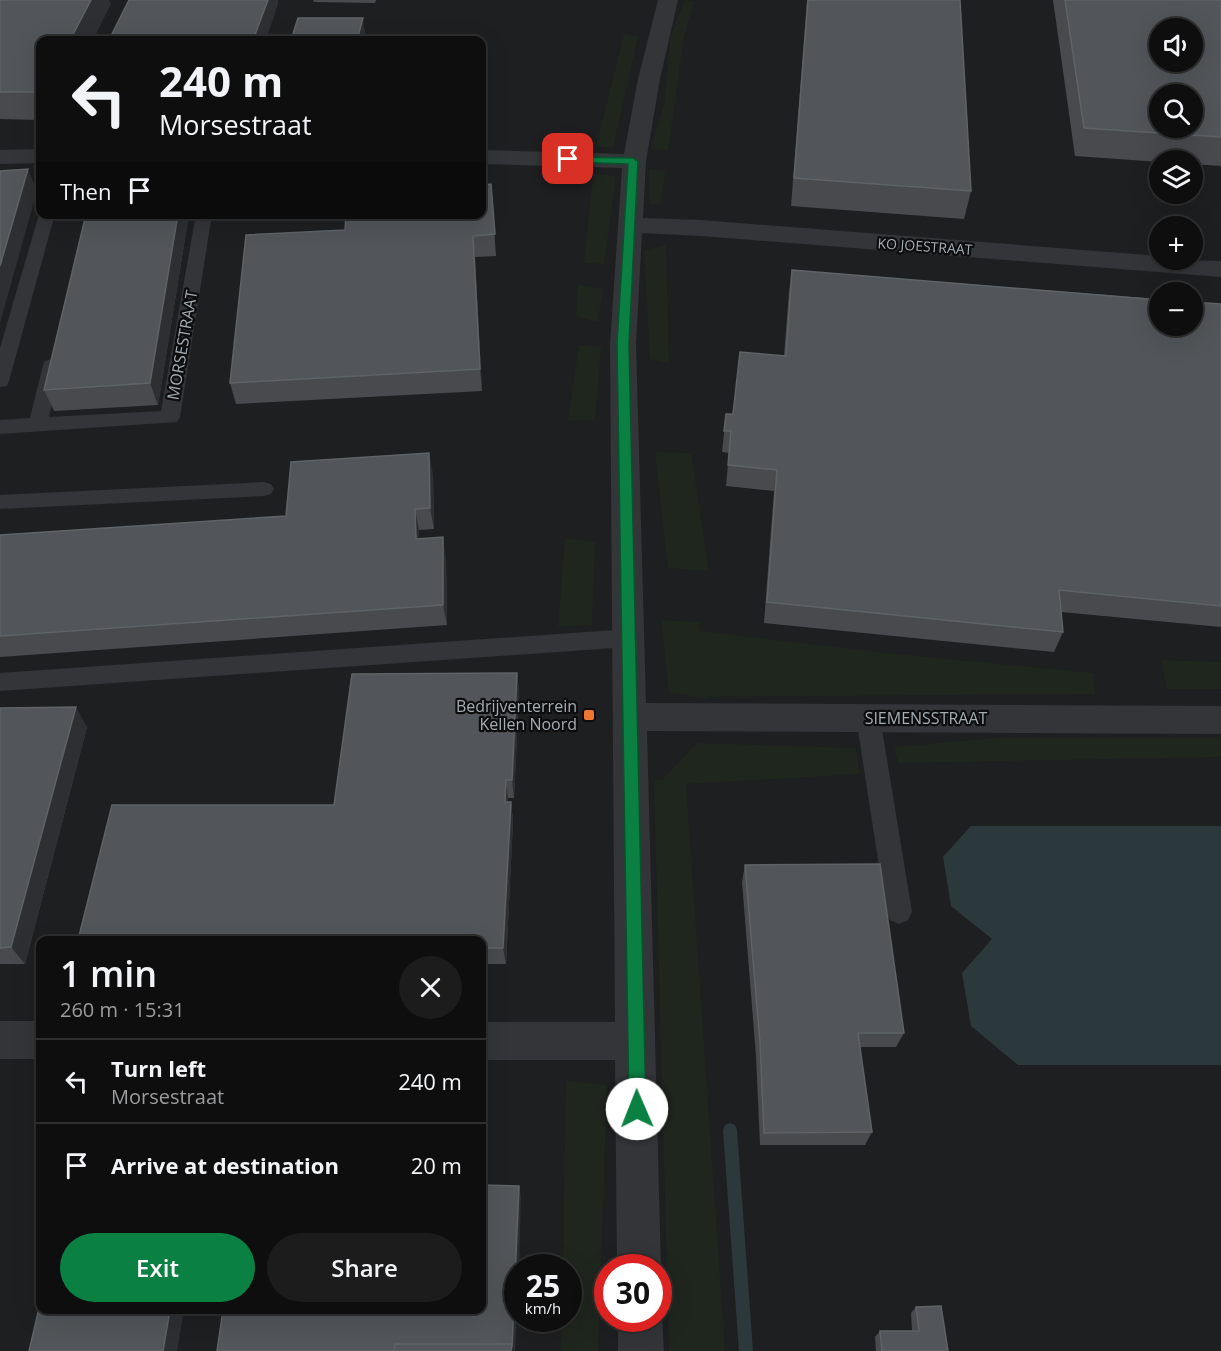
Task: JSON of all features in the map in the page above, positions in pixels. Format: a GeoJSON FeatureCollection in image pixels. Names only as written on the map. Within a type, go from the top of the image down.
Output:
{"type":"FeatureCollection","features":[{"type":"Feature","properties":{"kind":"street"},"geometry":{"type":"LineString","coordinates":[[639,1254],[623,344],[633,161],[668,0]]}},
{"type":"Feature","properties":{"kind":"street"},"geometry":{"type":"LineString","coordinates":[[0,157],[36,156]]}},
{"type":"Feature","properties":{"kind":"street"},"geometry":{"type":"LineString","coordinates":[[486,157],[633,161]]}},
{"type":"Feature","properties":{"kind":"street","name":"KO JOESTRAAT"},"geometry":{"type":"LineString","coordinates":[[629,225],[701,228],[1221,269]]}},
{"type":"Feature","properties":{"kind":"street","name":"SIEMENSSTRAAT"},"geometry":{"type":"LineString","coordinates":[[630,717],[1221,720]]}},
{"type":"Feature","properties":{"kind":"street"},"geometry":{"type":"LineString","coordinates":[[0,1040],[36,1040]]}},
{"type":"Feature","properties":{"kind":"street"},"geometry":{"type":"LineString","coordinates":[[486,1041],[636,1041]]}},
{"type":"Feature","properties":{"kind":"street"},"geometry":{"type":"LineString","coordinates":[[640,1332],[641,1351]]}},
{"type":"Feature","properties":{"kind":"lane"},"geometry":{"type":"LineString","coordinates":[[0,381],[46,219]]}},
{"type":"Feature","properties":{"kind":"lane","name":"MORSESTRAAT"},"geometry":{"type":"LineString","coordinates":[[0,427],[170,417],[203,219]]}},
{"type":"Feature","properties":{"kind":"lane"},"geometry":{"type":"LineString","coordinates":[[38,425],[56,347]]}},
{"type":"Feature","properties":{"kind":"lane"},"geometry":{"type":"LineString","coordinates":[[0,502],[264,489]]}},
{"type":"Feature","properties":{"kind":"lane"},"geometry":{"type":"LineString","coordinates":[[0,682],[629,638]]}},
{"type":"Feature","properties":{"kind":"lane"},"geometry":{"type":"LineString","coordinates":[[868,717],[899,912]]}},
{"type":"Feature","properties":{"kind":"shaded area"},"geometry":{"type":"Polygon","coordinates":[[[0,0],[1221,0],[1221,1351],[0,1351],[0,0]]]}},
{"type":"Feature","properties":{"kind":"shaded area"},"geometry":{"type":"Polygon","coordinates":[[[685,0],[694,2],[684,36],[668,151],[651,149],[665,100],[670,37],[685,0]]]}},
{"type":"Feature","properties":{"kind":"shaded area"},"geometry":{"type":"Polygon","coordinates":[[[624,34],[638,37],[613,147],[596,147],[624,34]]]}},
{"type":"Feature","properties":{"kind":"shaded area"},"geometry":{"type":"Polygon","coordinates":[[[649,169],[666,171],[660,204],[649,204],[649,169]]]}},
{"type":"Feature","properties":{"kind":"shaded area"},"geometry":{"type":"Polygon","coordinates":[[[593,174],[616,176],[604,264],[584,263],[593,174]]]}},
{"type":"Feature","properties":{"kind":"shaded area"},"geometry":{"type":"Polygon","coordinates":[[[666,245],[669,363],[650,359],[644,250],[666,245]]]}},
{"type":"Feature","properties":{"kind":"shaded area"},"geometry":{"type":"Polygon","coordinates":[[[578,285],[604,289],[597,322],[576,316],[578,285]]]}},
{"type":"Feature","properties":{"kind":"shaded area"},"geometry":{"type":"Polygon","coordinates":[[[579,345],[601,347],[595,420],[568,421],[579,345]]]}},
{"type":"Feature","properties":{"kind":"shaded area"},"geometry":{"type":"Polygon","coordinates":[[[655,452],[691,453],[709,571],[668,568],[655,452]]]}},
{"type":"Feature","properties":{"kind":"shaded area"},"geometry":{"type":"Polygon","coordinates":[[[565,538],[595,542],[592,625],[558,626],[565,538]]]}},
{"type":"Feature","properties":{"kind":"shaded area"},"geometry":{"type":"Polygon","coordinates":[[[661,620],[699,622],[700,631],[895,654],[1093,673],[1095,694],[707,697],[707,699],[669,692],[661,620]]]}},
{"type":"Feature","properties":{"kind":"shaded area"},"geometry":{"type":"Polygon","coordinates":[[[1161,660],[1221,662],[1221,689],[1167,689],[1161,660]]]}},
{"type":"Feature","properties":{"kind":"shaded area"},"geometry":{"type":"Polygon","coordinates":[[[996,738],[1221,738],[1221,757],[898,763],[894,747],[996,738]]]}},
{"type":"Feature","properties":{"kind":"shaded area"},"geometry":{"type":"Polygon","coordinates":[[[697,743],[856,748],[860,774],[686,784],[725,1351],[669,1351],[669,1332],[672,1332],[672,1254],[666,1254],[654,780],[662,780],[697,743]]]}},
{"type":"Feature","properties":{"kind":"shaded area"},"geometry":{"type":"Polygon","coordinates":[[[971,826],[1221,826],[1221,1065],[1018,1065],[971,1026],[962,973],[992,939],[951,906],[943,857],[971,826]]]}},
{"type":"Feature","properties":{"kind":"shaded area"},"geometry":{"type":"Polygon","coordinates":[[[566,1081],[607,1085],[601,1254],[594,1254],[594,1332],[599,1332],[598,1351],[561,1351],[562,1332],[582,1332],[582,1254],[563,1254],[566,1081]]]}},
{"type":"Feature","properties":{"kind":"building"},"geometry":{"type":"Polygon","coordinates":[[[0,0],[91,0],[72,36],[36,36],[36,92],[0,92],[0,0]]]}},
{"type":"Feature","properties":{"kind":"building"},"geometry":{"type":"Polygon","coordinates":[[[129,0],[268,0],[254,36],[111,36],[129,0]]]}},
{"type":"Feature","properties":{"kind":"building"},"geometry":{"type":"Polygon","coordinates":[[[808,0],[960,0],[971,191],[794,178],[808,0]]]}},
{"type":"Feature","properties":{"kind":"building"},"geometry":{"type":"Polygon","coordinates":[[[1065,0],[1221,0],[1221,137],[1203,136],[1203,84],[1149,84],[1149,132],[1084,128],[1065,0]]]}},
{"type":"Feature","properties":{"kind":"building"},"geometry":{"type":"Polygon","coordinates":[[[298,18],[363,18],[358,36],[292,36],[298,18]]]}},
{"type":"Feature","properties":{"kind":"building"},"geometry":{"type":"Polygon","coordinates":[[[28,169],[0,266],[0,171],[28,169]]]}},
{"type":"Feature","properties":{"kind":"building"},"geometry":{"type":"Polygon","coordinates":[[[491,184],[495,234],[473,236],[480,369],[230,383],[246,235],[345,230],[346,219],[486,219],[486,185],[491,184]]]}},
{"type":"Feature","properties":{"kind":"building"},"geometry":{"type":"Polygon","coordinates":[[[85,219],[177,219],[150,383],[44,390],[85,219]]]}},
{"type":"Feature","properties":{"kind":"building"},"geometry":{"type":"Polygon","coordinates":[[[792,270],[1149,299],[1149,336],[1203,336],[1203,303],[1221,304],[1221,606],[1059,590],[1063,632],[767,602],[777,470],[728,465],[731,431],[724,431],[726,414],[733,414],[740,352],[786,356],[792,270]]]}},
{"type":"Feature","properties":{"kind":"building"},"geometry":{"type":"Polygon","coordinates":[[[429,453],[430,508],[415,509],[416,539],[443,537],[443,605],[0,636],[0,535],[286,516],[291,462],[429,453]]]}},
{"type":"Feature","properties":{"kind":"building"},"geometry":{"type":"Polygon","coordinates":[[[517,673],[512,780],[506,780],[505,802],[511,802],[503,948],[486,948],[486,936],[79,936],[112,805],[334,805],[352,674],[517,673]]]}},
{"type":"Feature","properties":{"kind":"building"},"geometry":{"type":"Polygon","coordinates":[[[76,707],[11,947],[0,948],[0,708],[76,707]]]}},
{"type":"Feature","properties":{"kind":"building"},"geometry":{"type":"Polygon","coordinates":[[[880,864],[904,1033],[858,1033],[872,1132],[764,1133],[760,1042],[745,865],[880,864]]]}},
{"type":"Feature","properties":{"kind":"building"},"geometry":{"type":"Polygon","coordinates":[[[486,1185],[519,1186],[516,1254],[504,1254],[504,1332],[513,1332],[512,1347],[512,1344],[395,1344],[394,1351],[217,1351],[222,1314],[486,1314],[486,1185]]]}},
{"type":"Feature","properties":{"kind":"building"},"geometry":{"type":"Polygon","coordinates":[[[941,1306],[948,1351],[882,1351],[880,1331],[919,1331],[916,1307],[941,1306]]]}},
{"type":"Feature","properties":{"kind":"building"},"geometry":{"type":"Polygon","coordinates":[[[38,1314],[169,1314],[163,1351],[29,1351],[38,1314]]]}},
{"type":"Feature","properties":{"kind":"building"},"geometry":{"type":"Polygon","coordinates":[[[395,1344],[512,1344],[511,1351],[394,1351],[395,1344]]]}},
{"type":"Feature","properties":{"kind":"waterway"},"geometry":{"type":"LineString","coordinates":[[730,1130],[746,1351]]}},
{"type":"Feature","properties":{"kind":"place","name":"Bedrijventerrein Kellen Noord"},"geometry":{"type":"Point","coordinates":[589,715]}},
{"type":"Feature","properties":{"kind":"route"},"geometry":{"type":"LineString","coordinates":[[568,159],[633,161],[623,344],[637,1109]]}}]}
